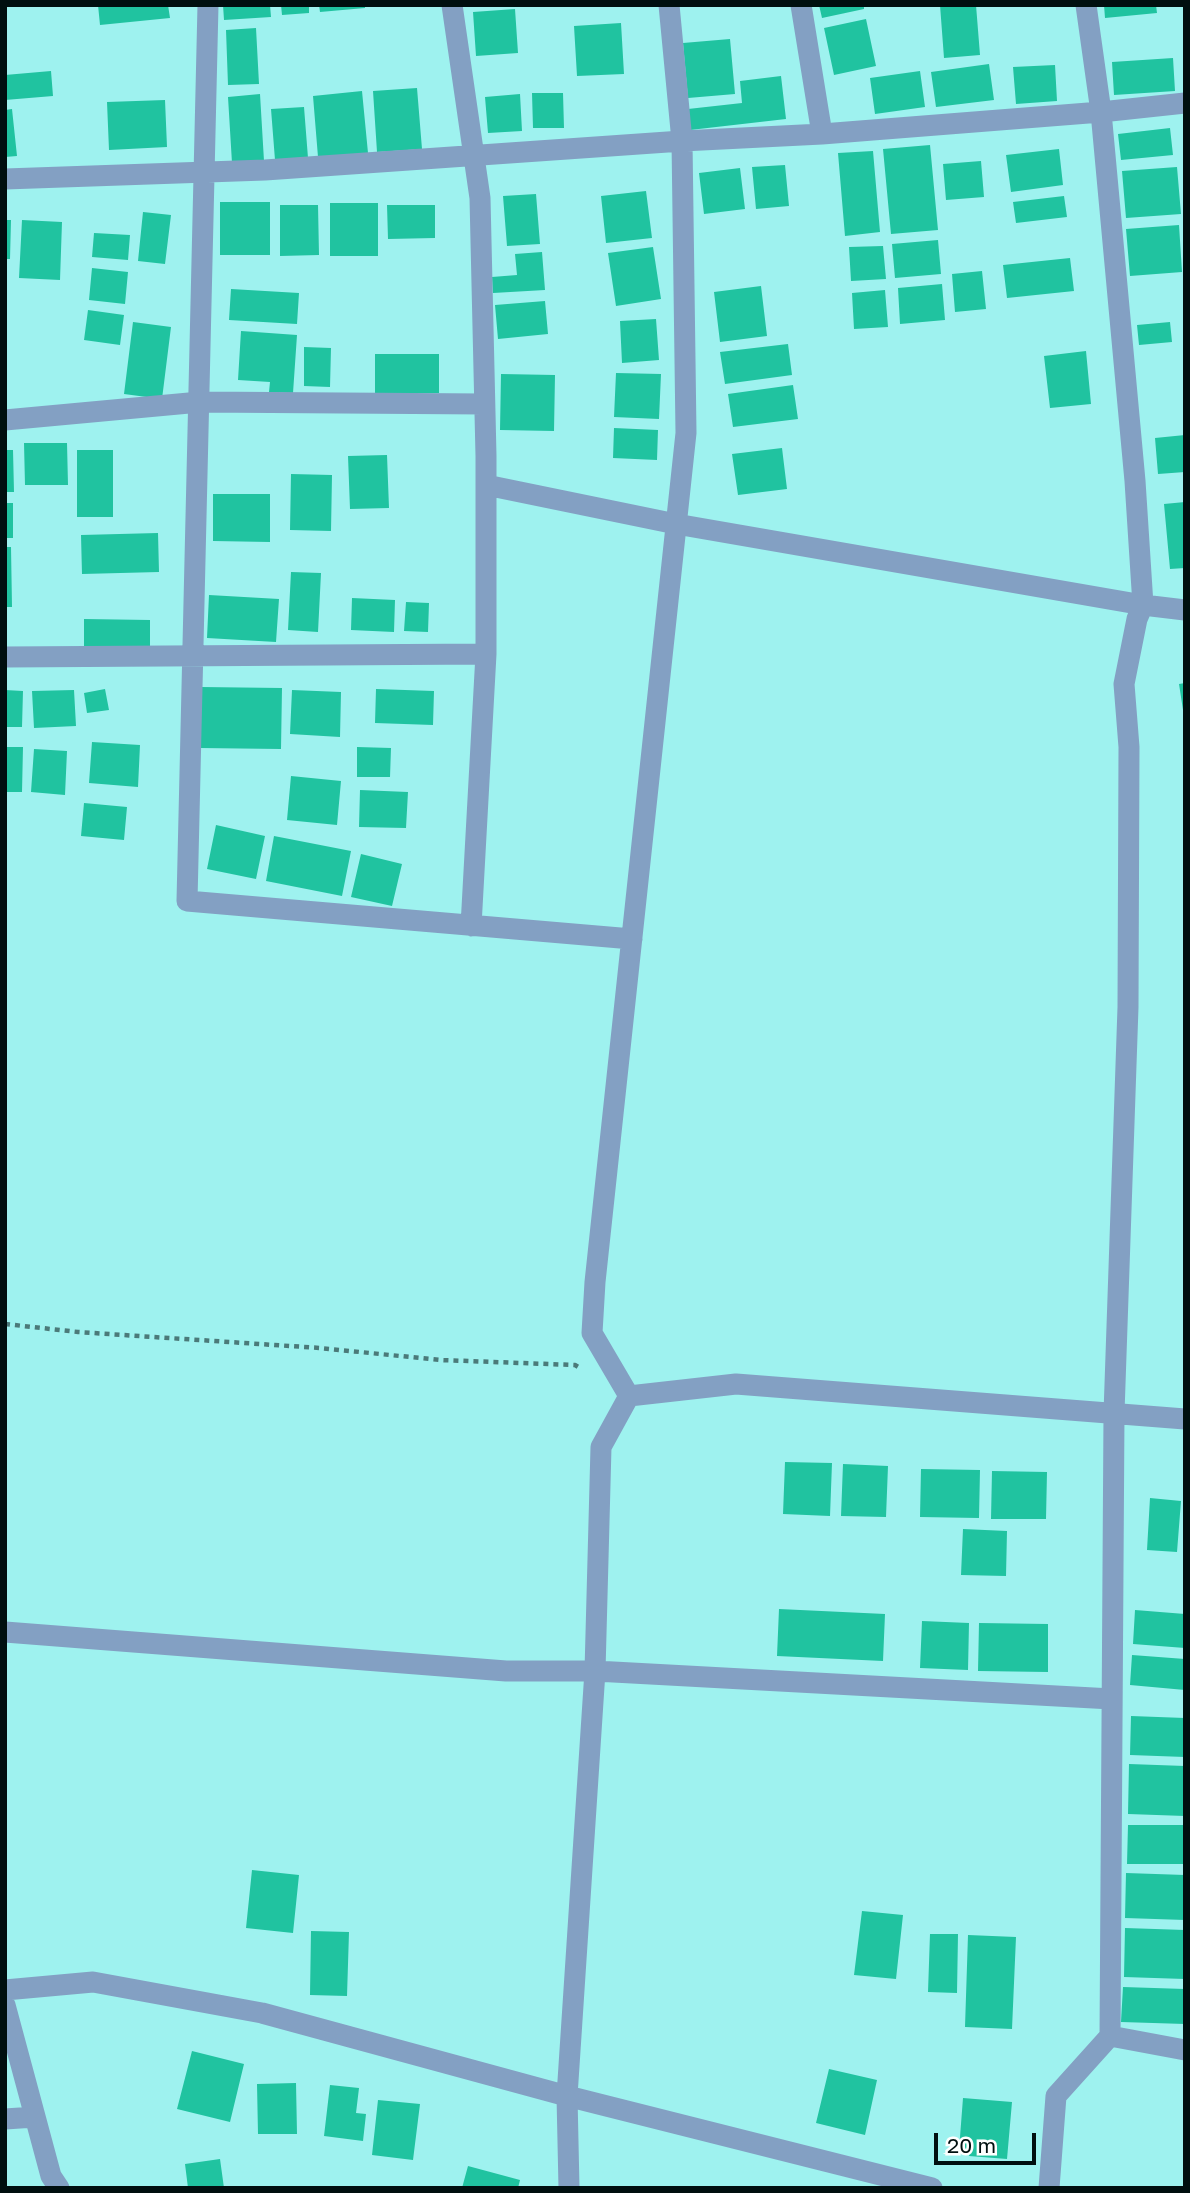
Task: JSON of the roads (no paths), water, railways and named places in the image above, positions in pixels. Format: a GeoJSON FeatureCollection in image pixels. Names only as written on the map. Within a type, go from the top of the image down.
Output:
{"type":"FeatureCollection","features":[{"type":"Feature","properties":{"kind":"street"},"geometry":{"type":"LineString","coordinates":[[208,5],[187,901],[632,939]]}},
{"type":"Feature","properties":{"kind":"street"},"geometry":{"type":"LineString","coordinates":[[452,5],[480,198],[486,485],[485,654],[471,926]]}},
{"type":"Feature","properties":{"kind":"street"},"geometry":{"type":"LineString","coordinates":[[629,1396],[592,1333],[595,1282],[686,433],[682,141],[669,5]]}},
{"type":"Feature","properties":{"kind":"street"},"geometry":{"type":"LineString","coordinates":[[801,5],[821,134]]}},
{"type":"Feature","properties":{"kind":"street"},"geometry":{"type":"LineString","coordinates":[[1049,2188],[1056,2096],[1111,2036],[1114,1413],[1128,1007],[1129,747],[1124,684],[1143,605],[1135,481],[1101,113],[1086,5]]}},
{"type":"Feature","properties":{"kind":"street"},"geometry":{"type":"LineString","coordinates":[[5,179],[205,172],[821,134],[1101,113],[1185,103]]}},
{"type":"Feature","properties":{"kind":"street"},"geometry":{"type":"LineString","coordinates":[[5,420],[200,402],[484,404]]}},
{"type":"Feature","properties":{"kind":"street"},"geometry":{"type":"LineString","coordinates":[[486,485],[676,524],[1185,610]]}},
{"type":"Feature","properties":{"kind":"street"},"geometry":{"type":"LineString","coordinates":[[5,657],[485,654]]}},
{"type":"Feature","properties":{"kind":"street"},"geometry":{"type":"LineString","coordinates":[[629,1396],[736,1384],[1185,1419]]}},
{"type":"Feature","properties":{"kind":"street"},"geometry":{"type":"LineString","coordinates":[[569,2188],[567,2096],[595,1671],[601,1447],[629,1396]]}},
{"type":"Feature","properties":{"kind":"street"},"geometry":{"type":"LineString","coordinates":[[5,1632],[506,1671],[595,1671],[1112,1699]]}},
{"type":"Feature","properties":{"kind":"street"},"geometry":{"type":"LineString","coordinates":[[5,1990],[93,1982],[248,2010],[567,2096],[932,2188]]}},
{"type":"Feature","properties":{"kind":"street"},"geometry":{"type":"LineString","coordinates":[[5,2005],[51,2176],[59,2188]]}},
{"type":"Feature","properties":{"kind":"street"},"geometry":{"type":"LineString","coordinates":[[1111,2036],[1185,2050]]}},
{"type":"Feature","properties":{"kind":"street"},"geometry":{"type":"LineString","coordinates":[[5,2119],[35,2117]]}}]}
